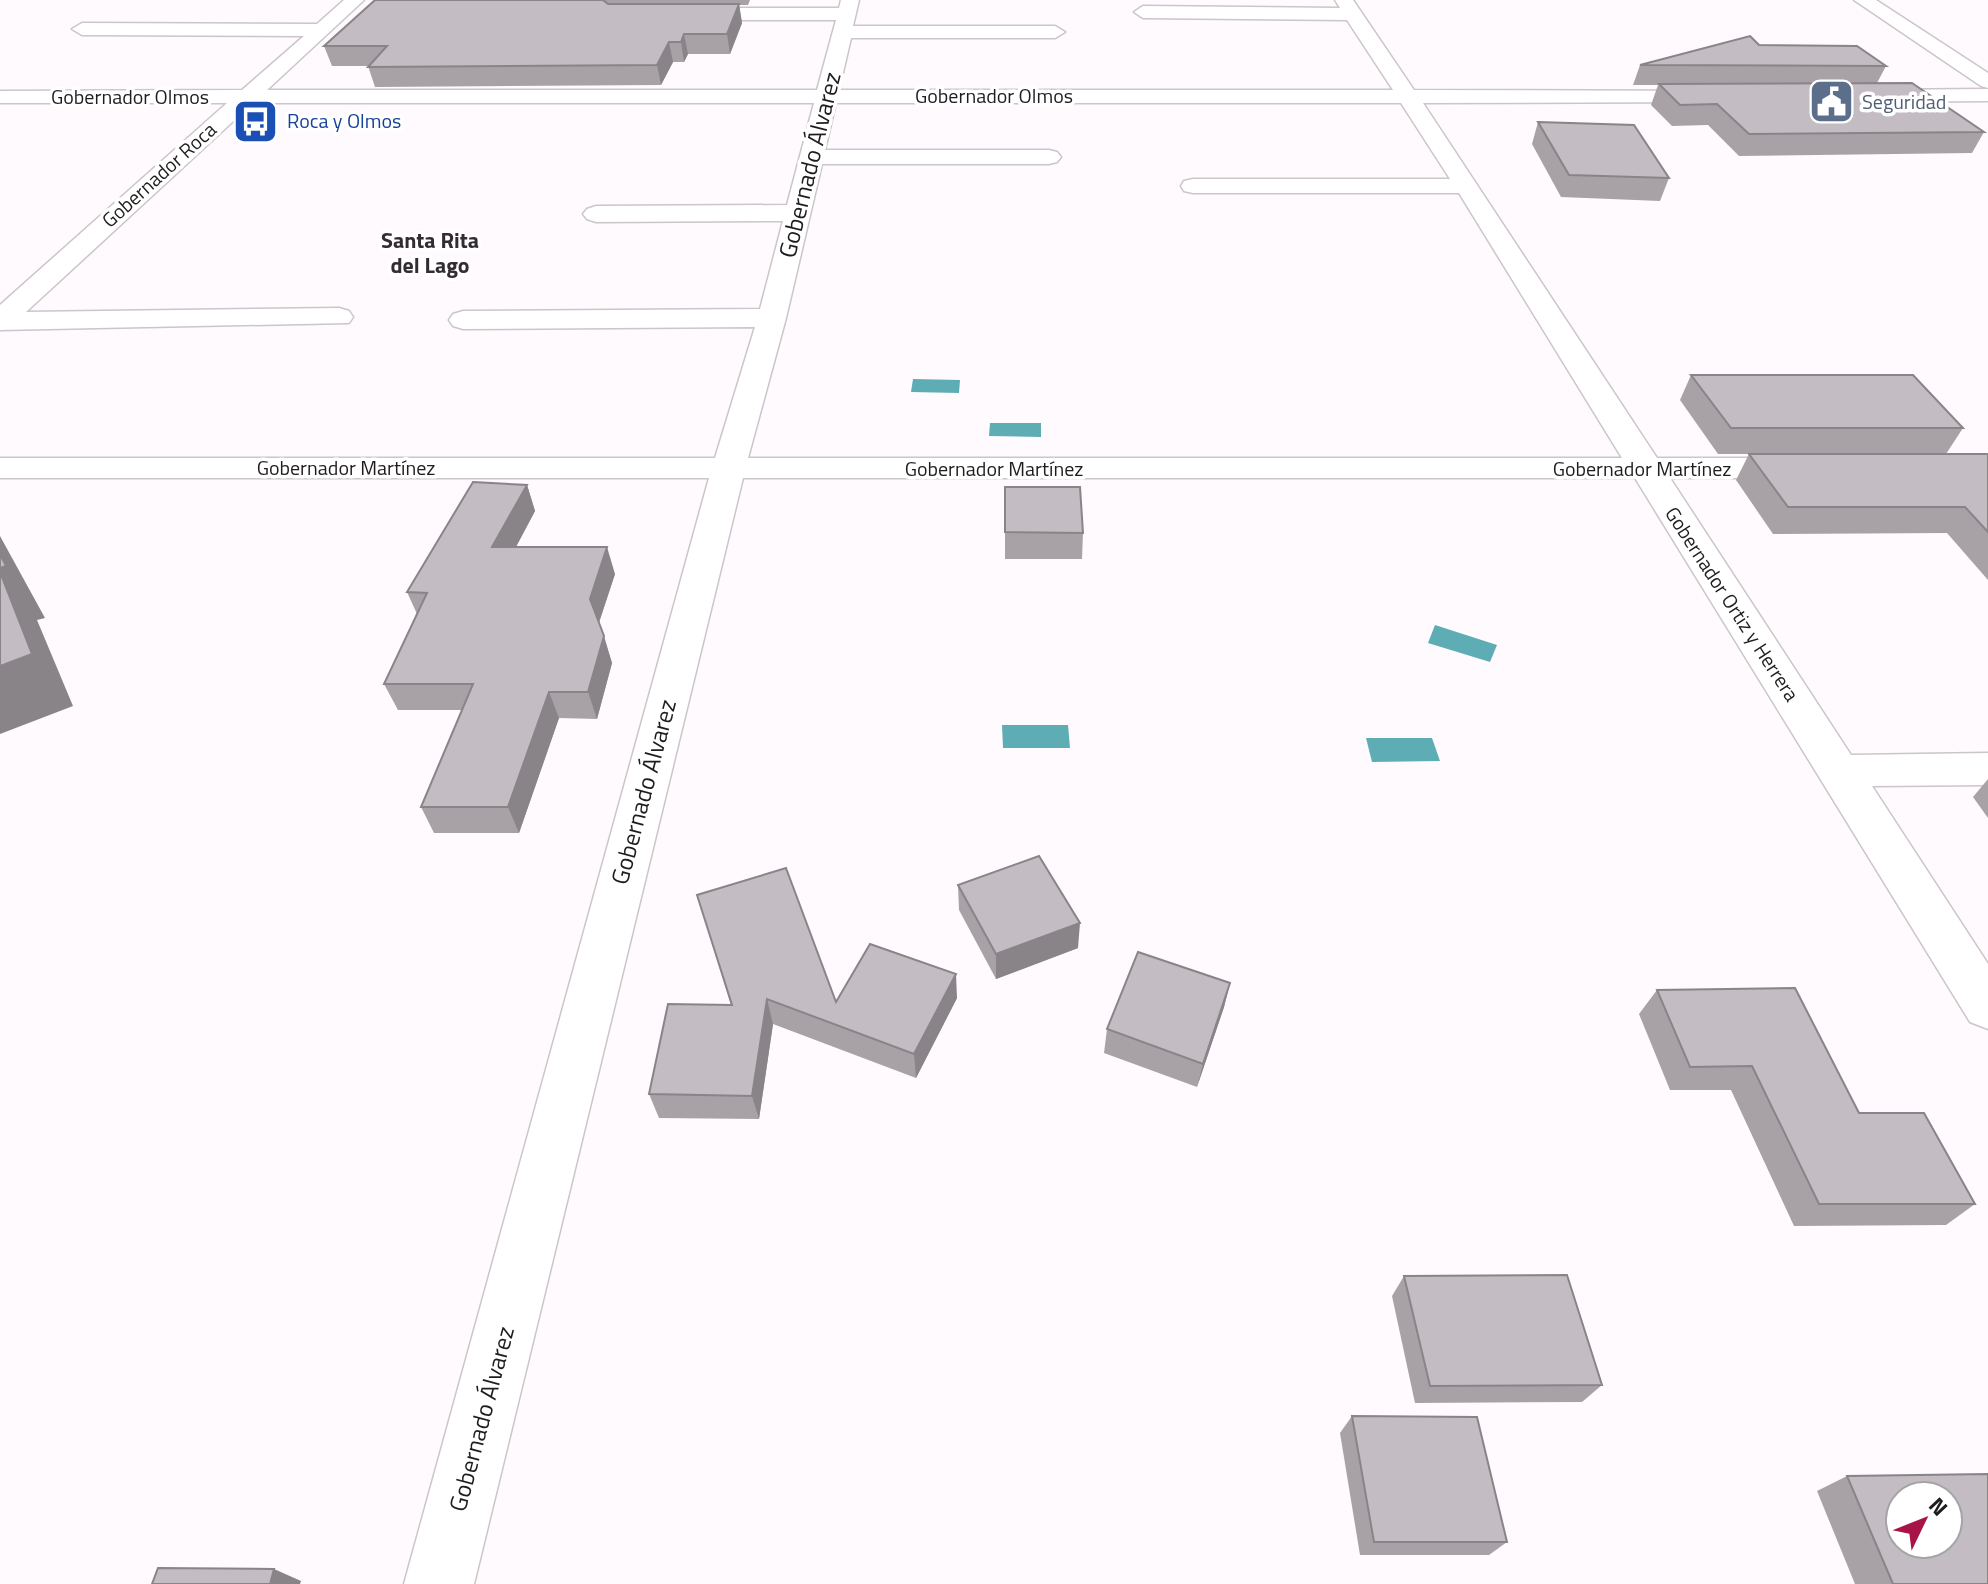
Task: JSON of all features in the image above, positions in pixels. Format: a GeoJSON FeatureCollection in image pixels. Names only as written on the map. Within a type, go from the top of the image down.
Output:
{"type":"FeatureCollection","features":[{"type":"Feature","properties":{"kind":"street","name":"Gobernador Roca"},"geometry":{"type":"LineString","coordinates":[[0,321],[355,0]]}},
{"type":"Feature","properties":{"kind":"street"},"geometry":{"type":"LineString","coordinates":[[1863,0],[1978,69],[1988,82]]}},
{"type":"Feature","properties":{"kind":"street"},"geometry":{"type":"LineString","coordinates":[[150,29],[180,7]]}},
{"type":"Feature","properties":{"kind":"street"},"geometry":{"type":"LineString","coordinates":[[1143,12],[1348,7]]}},
{"type":"Feature","properties":{"kind":"street","name":"Gobernador Ortiz y Herrera"},"geometry":{"type":"LineString","coordinates":[[1348,7],[1467,186],[1988,1007]]}},
{"type":"Feature","properties":{"kind":"street"},"geometry":{"type":"LineString","coordinates":[[221,28],[246,9]]}},
{"type":"Feature","properties":{"kind":"street"},"geometry":{"type":"LineString","coordinates":[[659,14],[847,15],[1055,32]]}},
{"type":"Feature","properties":{"kind":"street","name":"Gobernado Álvarez"},"geometry":{"type":"LineString","coordinates":[[439,1584],[728,469],[772,318],[847,15]]}},
{"type":"Feature","properties":{"kind":"street"},"geometry":{"type":"LineString","coordinates":[[82,29],[322,30]]}},
{"type":"Feature","properties":{"kind":"street"},"geometry":{"type":"LineString","coordinates":[[1847,96],[1988,95]]}},
{"type":"Feature","properties":{"kind":"street","name":"Gobernador Olmos"},"geometry":{"type":"LineString","coordinates":[[0,97],[1737,96]]}},
{"type":"Feature","properties":{"kind":"street"},"geometry":{"type":"LineString","coordinates":[[811,157],[1049,157]]}},
{"type":"Feature","properties":{"kind":"street"},"geometry":{"type":"LineString","coordinates":[[1193,186],[1467,186]]}},
{"type":"Feature","properties":{"kind":"street"},"geometry":{"type":"LineString","coordinates":[[596,214],[798,213]]}},
{"type":"Feature","properties":{"kind":"street"},"geometry":{"type":"LineString","coordinates":[[0,321],[339,317]]}},
{"type":"Feature","properties":{"kind":"street"},"geometry":{"type":"LineString","coordinates":[[463,320],[772,318]]}},
{"type":"Feature","properties":{"kind":"street","name":"Gobernador Martínez"},"geometry":{"type":"LineString","coordinates":[[0,468],[1832,468]]}},
{"type":"Feature","properties":{"kind":"street"},"geometry":{"type":"LineString","coordinates":[[1840,771],[1988,769]]}},
{"type":"Feature","properties":{"kind":"water"},"geometry":{"type":"Polygon","coordinates":[[[913,379],[960,380],[959,393],[911,392],[913,379]]]}},
{"type":"Feature","properties":{"kind":"water"},"geometry":{"type":"Polygon","coordinates":[[[990,423],[1041,423],[1041,437],[989,436],[990,423]]]}},
{"type":"Feature","properties":{"kind":"water"},"geometry":{"type":"Polygon","coordinates":[[[1435,625],[1497,645],[1490,662],[1428,643],[1435,625]]]}},
{"type":"Feature","properties":{"kind":"water"},"geometry":{"type":"Polygon","coordinates":[[[1002,725],[1068,725],[1070,748],[1003,748],[1002,725]]]}},
{"type":"Feature","properties":{"kind":"water"},"geometry":{"type":"Polygon","coordinates":[[[1366,738],[1432,738],[1440,761],[1372,762],[1366,738]]]}},
{"type":"Feature","properties":{"kind":"building"},"geometry":{"type":"Polygon","coordinates":[[[375,0],[603,0],[608,4],[739,4],[727,34],[684,34],[681,42],[669,42],[657,65],[368,67],[387,46],[324,46],[375,0]]]}},
{"type":"Feature","properties":{"kind":"building"},"geometry":{"type":"Polygon","coordinates":[[[1750,36],[1759,45],[1857,46],[1886,66],[1640,65],[1750,36]]]}},
{"type":"Feature","properties":{"kind":"building"},"geometry":{"type":"Polygon","coordinates":[[[1912,83],[1984,132],[1749,134],[1717,104],[1680,105],[1659,84],[1912,83]]]}},
{"type":"Feature","properties":{"kind":"building"},"geometry":{"type":"Polygon","coordinates":[[[1538,122],[1634,125],[1669,178],[1569,175],[1538,122]]]}},
{"type":"Feature","properties":{"kind":"building"},"geometry":{"type":"Polygon","coordinates":[[[1691,375],[1913,375],[1963,428],[1731,428],[1691,375]]]}},
{"type":"Feature","properties":{"kind":"building"},"geometry":{"type":"Polygon","coordinates":[[[1749,454],[1988,454],[1988,532],[1965,507],[1788,507],[1749,454]]]}},
{"type":"Feature","properties":{"kind":"building"},"geometry":{"type":"Polygon","coordinates":[[[473,482],[527,485],[492,547],[607,547],[590,599],[604,636],[588,692],[549,692],[508,807],[421,807],[473,684],[384,684],[427,593],[407,592],[473,482]]]}},
{"type":"Feature","properties":{"kind":"building"},"geometry":{"type":"Polygon","coordinates":[[[1005,487],[1080,487],[1083,533],[1005,532],[1005,487]]]}},
{"type":"Feature","properties":{"kind":"building"},"geometry":{"type":"Polygon","coordinates":[[[0,554],[6,566],[0,568],[0,554]]]}},
{"type":"Feature","properties":{"kind":"building"},"geometry":{"type":"Polygon","coordinates":[[[0,572],[32,654],[0,666],[0,572]]]}},
{"type":"Feature","properties":{"kind":"building"},"geometry":{"type":"Polygon","coordinates":[[[1039,856],[1080,923],[996,954],[958,885],[1039,856]]]}},
{"type":"Feature","properties":{"kind":"building"},"geometry":{"type":"Polygon","coordinates":[[[786,868],[836,1002],[870,944],[956,974],[914,1054],[767,999],[752,1096],[649,1094],[668,1004],[732,1005],[697,895],[786,868]]]}},
{"type":"Feature","properties":{"kind":"building"},"geometry":{"type":"Polygon","coordinates":[[[1138,952],[1230,983],[1203,1064],[1107,1029],[1138,952]]]}},
{"type":"Feature","properties":{"kind":"building"},"geometry":{"type":"Polygon","coordinates":[[[1795,988],[1859,1113],[1924,1113],[1975,1204],[1819,1204],[1752,1066],[1690,1067],[1657,990],[1795,988]]]}},
{"type":"Feature","properties":{"kind":"building"},"geometry":{"type":"Polygon","coordinates":[[[1567,1275],[1602,1385],[1430,1386],[1404,1276],[1567,1275]]]}},
{"type":"Feature","properties":{"kind":"building"},"geometry":{"type":"Polygon","coordinates":[[[1352,1416],[1477,1417],[1507,1542],[1374,1542],[1352,1416]]]}},
{"type":"Feature","properties":{"kind":"building"},"geometry":{"type":"Polygon","coordinates":[[[1988,1474],[1988,1584],[1893,1584],[1847,1476],[1988,1474]]]}},
{"type":"Feature","properties":{"kind":"building"},"geometry":{"type":"Polygon","coordinates":[[[158,1568],[274,1569],[270,1584],[152,1584],[158,1568]]]}},
{"type":"Feature","properties":{"kind":"place","name":"Seguridad"},"geometry":{"type":"Point","coordinates":[1831,102]}},
{"type":"Feature","properties":{"kind":"place","name":"Roca y Olmos"},"geometry":{"type":"Point","coordinates":[256,121]}},
{"type":"Feature","properties":{"kind":"district","name":"Santa Rita del Lago"},"geometry":{"type":"Point","coordinates":[430,252]}}]}
